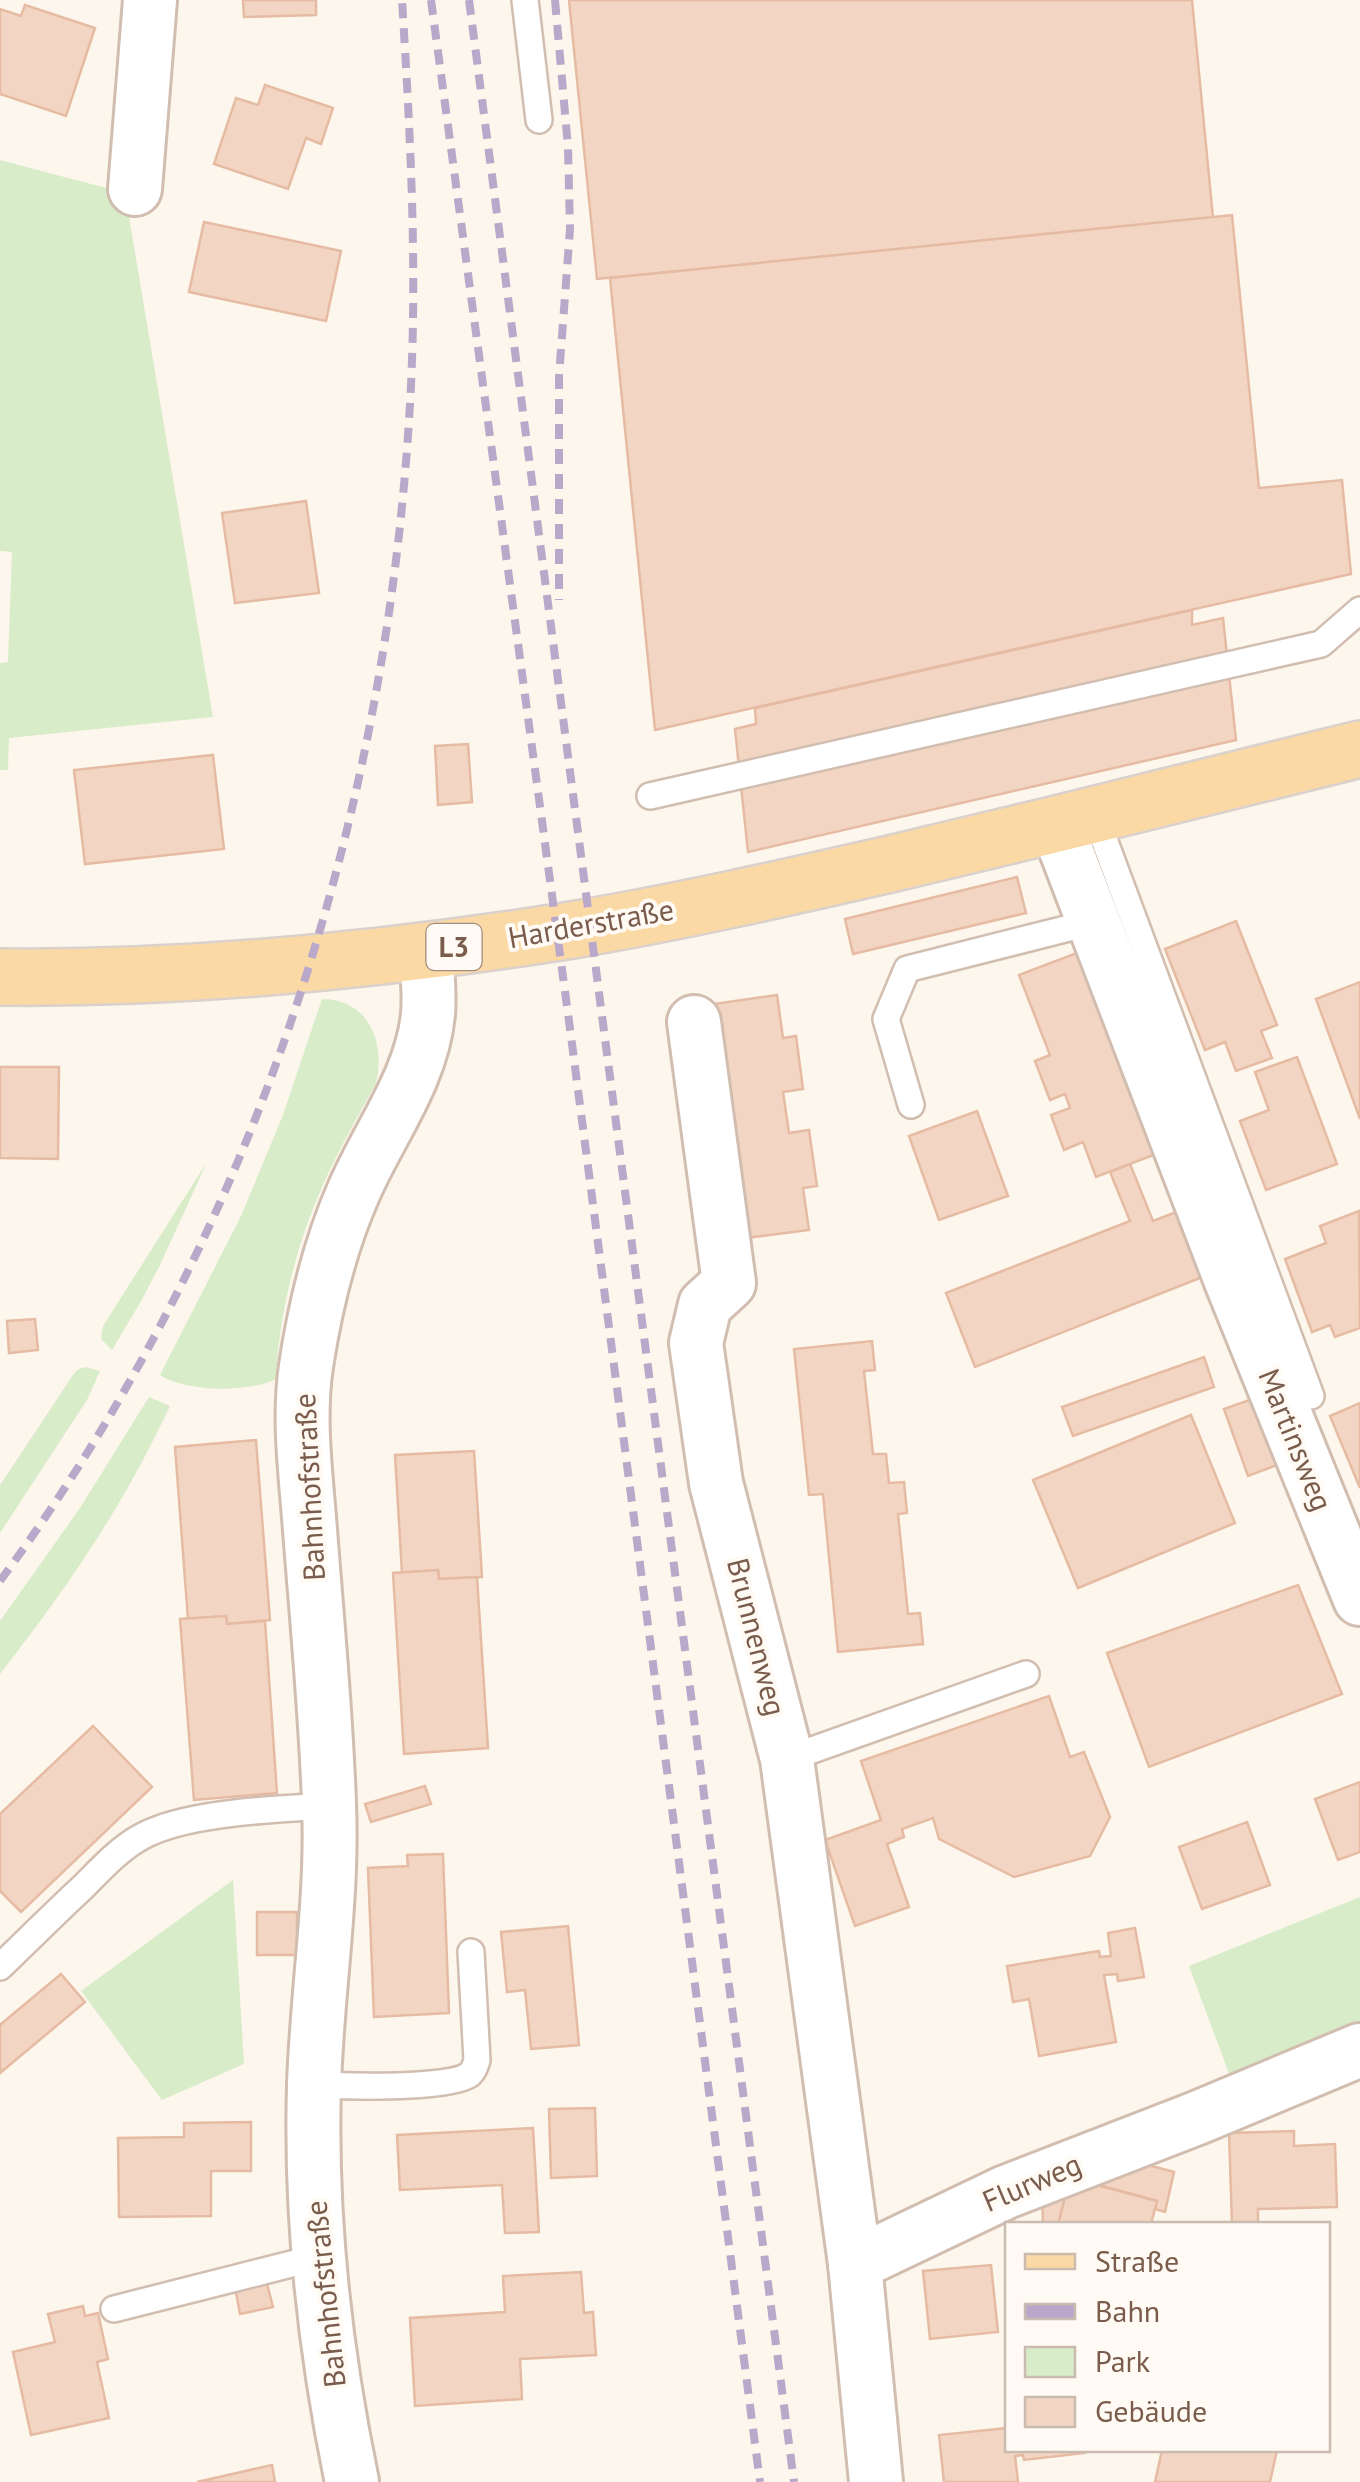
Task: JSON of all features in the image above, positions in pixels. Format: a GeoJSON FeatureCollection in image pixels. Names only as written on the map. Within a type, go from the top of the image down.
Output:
{"type":"FeatureCollection","features":[{"type":"Feature","properties":{"kind":"main road","name":"Harderstraße"},"geometry":{"type":"LineString","coordinates":[[0,978],[233,969],[426,951],[575,929],[789,887],[1358,756]]}},
{"type":"Feature","properties":{"kind":"street"},"geometry":{"type":"LineString","coordinates":[[135,188],[150,0]]}},
{"type":"Feature","properties":{"kind":"street"},"geometry":{"type":"LineString","coordinates":[[1075,819],[1093,922]]}},
{"type":"Feature","properties":{"kind":"street","name":"Martinsweg"},"geometry":{"type":"LineString","coordinates":[[1093,922],[1231,1282],[1360,1599]]}},
{"type":"Feature","properties":{"kind":"street","name":"Bahnhofstraße"},"geometry":{"type":"LineString","coordinates":[[352,2482],[330,2358],[319,2257],[314,2146],[330,1806],[304,1440],[305,1372],[318,1300],[340,1223],[418,1060],[428,1016],[426,951]]}},
{"type":"Feature","properties":{"kind":"street","name":"Brunnenweg"},"geometry":{"type":"LineString","coordinates":[[694,1022],[728,1283],[705,1305],[696,1343],[716,1484],[787,1759],[855,2264]]}},
{"type":"Feature","properties":{"kind":"street","name":"Flurweg"},"geometry":{"type":"LineString","coordinates":[[855,2264],[1006,2192],[1360,2050]]}},
{"type":"Feature","properties":{"kind":"street"},"geometry":{"type":"LineString","coordinates":[[855,2264],[876,2482]]}},
{"type":"Feature","properties":{"kind":"lane"},"geometry":{"type":"LineString","coordinates":[[525,0],[539,120]]}},
{"type":"Feature","properties":{"kind":"lane"},"geometry":{"type":"LineString","coordinates":[[650,796],[1321,644],[1360,610]]}},
{"type":"Feature","properties":{"kind":"lane"},"geometry":{"type":"LineString","coordinates":[[1075,819],[1311,1396]]}},
{"type":"Feature","properties":{"kind":"lane"},"geometry":{"type":"LineString","coordinates":[[911,1104],[886,1019],[907,969],[1093,922]]}},
{"type":"Feature","properties":{"kind":"lane"},"geometry":{"type":"LineString","coordinates":[[787,1759],[1026,1674]]}},
{"type":"Feature","properties":{"kind":"lane"},"geometry":{"type":"LineString","coordinates":[[0,1967],[118,1853],[142,1836],[204,1819],[330,1806]]}},
{"type":"Feature","properties":{"kind":"lane"},"geometry":{"type":"LineString","coordinates":[[314,2086],[372,2086],[468,2077],[476,2060],[471,1952]]}},
{"type":"Feature","properties":{"kind":"lane"},"geometry":{"type":"LineString","coordinates":[[114,2308],[319,2257]]}},
{"type":"Feature","properties":{"kind":"green space"},"geometry":{"type":"Polygon","coordinates":[[[0,160],[125,193],[213,717],[9,738],[8,770],[0,770],[0,663],[8,662],[12,552],[0,551],[0,160]]]}},
{"type":"Feature","properties":{"kind":"green space"},"geometry":{"type":"Polygon","coordinates":[[[322,999],[351,1006],[362,1015],[375,1038],[378,1068],[376,1083],[329,1172],[305,1231],[285,1305],[276,1379],[234,1388],[171,1381],[160,1375],[241,1216],[283,1115],[322,999]]]}},
{"type":"Feature","properties":{"kind":"green space"},"geometry":{"type":"Polygon","coordinates":[[[207,1162],[160,1265],[112,1350],[101,1339],[103,1326],[207,1162]]]}},
{"type":"Feature","properties":{"kind":"green space"},"geometry":{"type":"Polygon","coordinates":[[[85,1367],[100,1371],[87,1400],[0,1533],[0,1485],[71,1378],[85,1367]]]}},
{"type":"Feature","properties":{"kind":"green space"},"geometry":{"type":"Polygon","coordinates":[[[149,1397],[170,1406],[133,1478],[71,1578],[0,1674],[0,1621],[80,1508],[149,1397]]]}},
{"type":"Feature","properties":{"kind":"green space"},"geometry":{"type":"Polygon","coordinates":[[[233,1880],[244,2064],[162,2100],[81,1991],[233,1880]]]}},
{"type":"Feature","properties":{"kind":"green space"},"geometry":{"type":"Polygon","coordinates":[[[1360,1897],[1360,2029],[1234,2087],[1189,1966],[1360,1897]]]}},
{"type":"Feature","properties":{"kind":"building"},"geometry":{"type":"Polygon","coordinates":[[[243,0],[316,0],[316,15],[244,17],[243,0]]]}},
{"type":"Feature","properties":{"kind":"building"},"geometry":{"type":"Polygon","coordinates":[[[569,0],[1192,0],[1213,218],[597,279],[569,0]]]}},
{"type":"Feature","properties":{"kind":"building"},"geometry":{"type":"Polygon","coordinates":[[[25,5],[95,28],[66,116],[0,94],[0,9],[21,16],[25,5]]]}},
{"type":"Feature","properties":{"kind":"building"},"geometry":{"type":"Polygon","coordinates":[[[265,85],[333,108],[321,144],[306,138],[288,189],[214,164],[236,98],[258,105],[265,85]]]}},
{"type":"Feature","properties":{"kind":"building"},"geometry":{"type":"Polygon","coordinates":[[[1232,215],[1259,488],[1342,480],[1351,574],[655,730],[610,278],[1232,215]]]}},
{"type":"Feature","properties":{"kind":"building"},"geometry":{"type":"Polygon","coordinates":[[[204,222],[341,251],[326,321],[189,292],[204,222]]]}},
{"type":"Feature","properties":{"kind":"building"},"geometry":{"type":"Polygon","coordinates":[[[306,501],[319,593],[235,603],[222,513],[306,501]]]}},
{"type":"Feature","properties":{"kind":"building"},"geometry":{"type":"Polygon","coordinates":[[[1192,610],[1192,625],[1223,618],[1236,740],[748,852],[735,729],[756,724],[755,708],[1192,610]]]}},
{"type":"Feature","properties":{"kind":"building"},"geometry":{"type":"Polygon","coordinates":[[[468,744],[472,802],[438,805],[435,746],[468,744]]]}},
{"type":"Feature","properties":{"kind":"building"},"geometry":{"type":"Polygon","coordinates":[[[213,755],[224,849],[85,864],[74,770],[213,755]]]}},
{"type":"Feature","properties":{"kind":"building"},"geometry":{"type":"Polygon","coordinates":[[[1017,877],[1026,913],[853,954],[845,919],[1017,877]]]}},
{"type":"Feature","properties":{"kind":"building"},"geometry":{"type":"Polygon","coordinates":[[[1236,921],[1277,1025],[1261,1031],[1272,1058],[1236,1071],[1225,1042],[1205,1050],[1165,949],[1236,921]]]}},
{"type":"Feature","properties":{"kind":"building"},"geometry":{"type":"Polygon","coordinates":[[[1087,949],[1164,1151],[1096,1177],[1083,1142],[1064,1150],[1051,1115],[1070,1108],[1065,1094],[1050,1100],[1035,1061],[1050,1055],[1019,975],[1087,949]]]}},
{"type":"Feature","properties":{"kind":"building"},"geometry":{"type":"Polygon","coordinates":[[[1360,982],[1360,1119],[1316,999],[1360,982]]]}},
{"type":"Feature","properties":{"kind":"building"},"geometry":{"type":"Polygon","coordinates":[[[777,995],[783,1038],[796,1036],[803,1089],[783,1092],[789,1133],[809,1130],[817,1186],[803,1188],[809,1230],[739,1239],[707,1005],[777,995]]]}},
{"type":"Feature","properties":{"kind":"building"},"geometry":{"type":"Polygon","coordinates":[[[1297,1057],[1337,1164],[1266,1190],[1240,1121],[1269,1110],[1255,1072],[1297,1057]]]}},
{"type":"Feature","properties":{"kind":"building"},"geometry":{"type":"Polygon","coordinates":[[[0,1067],[59,1067],[58,1159],[0,1158],[0,1067]]]}},
{"type":"Feature","properties":{"kind":"building"},"geometry":{"type":"Polygon","coordinates":[[[977,1111],[1008,1196],[939,1220],[909,1136],[977,1111]]]}},
{"type":"Feature","properties":{"kind":"building"},"geometry":{"type":"Polygon","coordinates":[[[1130,1164],[1153,1221],[1184,1209],[1210,1274],[975,1367],[946,1293],[1130,1221],[1110,1172],[1130,1164]]]}},
{"type":"Feature","properties":{"kind":"building"},"geometry":{"type":"Polygon","coordinates":[[[1359,1211],[1360,1328],[1335,1337],[1330,1325],[1312,1332],[1285,1259],[1326,1243],[1320,1226],[1359,1211]]]}},
{"type":"Feature","properties":{"kind":"building"},"geometry":{"type":"Polygon","coordinates":[[[35,1319],[38,1350],[9,1353],[7,1321],[35,1319]]]}},
{"type":"Feature","properties":{"kind":"building"},"geometry":{"type":"Polygon","coordinates":[[[872,1341],[875,1370],[864,1371],[873,1454],[886,1454],[889,1483],[904,1482],[907,1513],[898,1514],[908,1614],[920,1613],[923,1644],[838,1652],[823,1494],[809,1495],[794,1349],[872,1341]]]}},
{"type":"Feature","properties":{"kind":"building"},"geometry":{"type":"Polygon","coordinates":[[[1204,1357],[1214,1387],[1073,1436],[1062,1407],[1204,1357]]]}},
{"type":"Feature","properties":{"kind":"building"},"geometry":{"type":"Polygon","coordinates":[[[1252,1399],[1277,1465],[1248,1476],[1224,1409],[1252,1399]]]}},
{"type":"Feature","properties":{"kind":"building"},"geometry":{"type":"Polygon","coordinates":[[[1360,1403],[1360,1488],[1330,1416],[1360,1403]]]}},
{"type":"Feature","properties":{"kind":"building"},"geometry":{"type":"Polygon","coordinates":[[[1191,1415],[1235,1523],[1078,1588],[1033,1480],[1191,1415]]]}},
{"type":"Feature","properties":{"kind":"building"},"geometry":{"type":"Polygon","coordinates":[[[256,1440],[270,1620],[227,1624],[226,1616],[188,1619],[175,1447],[256,1440]]]}},
{"type":"Feature","properties":{"kind":"building"},"geometry":{"type":"Polygon","coordinates":[[[474,1451],[482,1577],[439,1579],[438,1570],[402,1573],[395,1455],[474,1451]]]}},
{"type":"Feature","properties":{"kind":"building"},"geometry":{"type":"Polygon","coordinates":[[[438,1570],[439,1579],[477,1577],[488,1748],[404,1754],[393,1573],[438,1570]]]}},
{"type":"Feature","properties":{"kind":"building"},"geometry":{"type":"Polygon","coordinates":[[[1298,1585],[1342,1694],[1149,1767],[1107,1653],[1298,1585]]]}},
{"type":"Feature","properties":{"kind":"building"},"geometry":{"type":"Polygon","coordinates":[[[226,1616],[227,1624],[265,1621],[277,1793],[194,1800],[180,1619],[226,1616]]]}},
{"type":"Feature","properties":{"kind":"building"},"geometry":{"type":"Polygon","coordinates":[[[1049,1696],[1070,1757],[1084,1752],[1110,1817],[1090,1856],[1014,1877],[939,1839],[933,1818],[902,1829],[904,1837],[887,1844],[909,1907],[855,1926],[825,1840],[881,1820],[861,1761],[1049,1696]]]}},
{"type":"Feature","properties":{"kind":"building"},"geometry":{"type":"Polygon","coordinates":[[[93,1726],[152,1787],[21,1912],[0,1891],[0,1814],[93,1726]]]}},
{"type":"Feature","properties":{"kind":"building"},"geometry":{"type":"Polygon","coordinates":[[[1360,1782],[1360,1852],[1338,1860],[1315,1799],[1360,1782]]]}},
{"type":"Feature","properties":{"kind":"building"},"geometry":{"type":"Polygon","coordinates":[[[425,1786],[431,1804],[371,1822],[365,1804],[425,1786]]]}},
{"type":"Feature","properties":{"kind":"building"},"geometry":{"type":"Polygon","coordinates":[[[1247,1822],[1270,1885],[1202,1909],[1179,1847],[1247,1822]]]}},
{"type":"Feature","properties":{"kind":"building"},"geometry":{"type":"Polygon","coordinates":[[[443,1854],[449,2013],[374,2017],[368,1868],[408,1866],[407,1855],[443,1854]]]}},
{"type":"Feature","properties":{"kind":"building"},"geometry":{"type":"Polygon","coordinates":[[[257,1912],[297,1912],[297,1955],[257,1955],[257,1912]]]}},
{"type":"Feature","properties":{"kind":"building"},"geometry":{"type":"Polygon","coordinates":[[[568,1926],[579,2045],[531,2049],[525,1990],[507,1992],[501,1932],[568,1926]]]}},
{"type":"Feature","properties":{"kind":"building"},"geometry":{"type":"Polygon","coordinates":[[[1135,1928],[1144,1977],[1118,1981],[1117,1974],[1104,1975],[1116,2042],[1039,2056],[1029,1999],[1013,2002],[1007,1966],[1099,1951],[1100,1957],[1111,1956],[1108,1933],[1135,1928]]]}},
{"type":"Feature","properties":{"kind":"building"},"geometry":{"type":"Polygon","coordinates":[[[61,1974],[85,2002],[0,2073],[0,2025],[61,1974]]]}},
{"type":"Feature","properties":{"kind":"building"},"geometry":{"type":"Polygon","coordinates":[[[595,2108],[597,2176],[551,2178],[549,2109],[595,2108]]]}},
{"type":"Feature","properties":{"kind":"building"},"geometry":{"type":"Polygon","coordinates":[[[251,2122],[251,2171],[211,2171],[211,2216],[119,2217],[118,2138],[184,2137],[184,2123],[251,2122]]]}},
{"type":"Feature","properties":{"kind":"building"},"geometry":{"type":"Polygon","coordinates":[[[533,2128],[539,2232],[505,2233],[502,2185],[400,2190],[397,2135],[533,2128]]]}},
{"type":"Feature","properties":{"kind":"building"},"geometry":{"type":"Polygon","coordinates":[[[1294,2131],[1294,2146],[1335,2144],[1337,2207],[1258,2209],[1258,2222],[1232,2222],[1229,2133],[1294,2131]]]}},
{"type":"Feature","properties":{"kind":"building"},"geometry":{"type":"Polygon","coordinates":[[[1122,2158],[1174,2172],[1165,2212],[1155,2209],[1157,2201],[1095,2184],[1122,2158]]]}},
{"type":"Feature","properties":{"kind":"building"},"geometry":{"type":"Polygon","coordinates":[[[1070,2178],[1157,2201],[1152,2222],[1059,2222],[1070,2178]]]}},
{"type":"Feature","properties":{"kind":"building"},"geometry":{"type":"Polygon","coordinates":[[[1067,2189],[1059,2222],[1043,2222],[1042,2191],[1067,2189]]]}},
{"type":"Feature","properties":{"kind":"building"},"geometry":{"type":"Polygon","coordinates":[[[991,2265],[998,2332],[930,2339],[923,2271],[991,2265]]]}},
{"type":"Feature","properties":{"kind":"building"},"geometry":{"type":"Polygon","coordinates":[[[581,2272],[584,2313],[593,2312],[596,2355],[520,2359],[522,2399],[415,2406],[410,2318],[505,2312],[503,2276],[581,2272]]]}},
{"type":"Feature","properties":{"kind":"building"},"geometry":{"type":"Polygon","coordinates":[[[266,2280],[273,2307],[240,2314],[235,2287],[266,2280]]]}},
{"type":"Feature","properties":{"kind":"building"},"geometry":{"type":"Polygon","coordinates":[[[83,2306],[85,2316],[98,2313],[108,2359],[97,2362],[109,2418],[31,2435],[13,2352],[55,2342],[48,2314],[83,2306]]]}},
{"type":"Feature","properties":{"kind":"building"},"geometry":{"type":"Polygon","coordinates":[[[1005,2428],[1005,2452],[1085,2453],[1024,2460],[1023,2455],[1015,2456],[1018,2482],[944,2482],[939,2435],[1005,2428]]]}},
{"type":"Feature","properties":{"kind":"building"},"geometry":{"type":"Polygon","coordinates":[[[1162,2452],[1277,2452],[1270,2482],[1155,2482],[1162,2452]]]}},
{"type":"Feature","properties":{"kind":"building"},"geometry":{"type":"Polygon","coordinates":[[[272,2465],[275,2482],[197,2482],[272,2465]]]}},
{"type":"Feature","properties":{"kind":"railway"},"geometry":{"type":"LineString","coordinates":[[0,1581],[90,1448],[169,1308],[237,1163],[294,1014],[339,860],[374,704],[398,545],[411,385],[413,241],[402,0]]}},
{"type":"Feature","properties":{"kind":"railway"},"geometry":{"type":"LineString","coordinates":[[431,0],[760,2482]]}},
{"type":"Feature","properties":{"kind":"railway"},"geometry":{"type":"LineString","coordinates":[[469,0],[794,2482]]}},
{"type":"Feature","properties":{"kind":"railway"},"geometry":{"type":"LineString","coordinates":[[555,0],[568,147],[570,229],[559,376],[559,600]]}}]}
